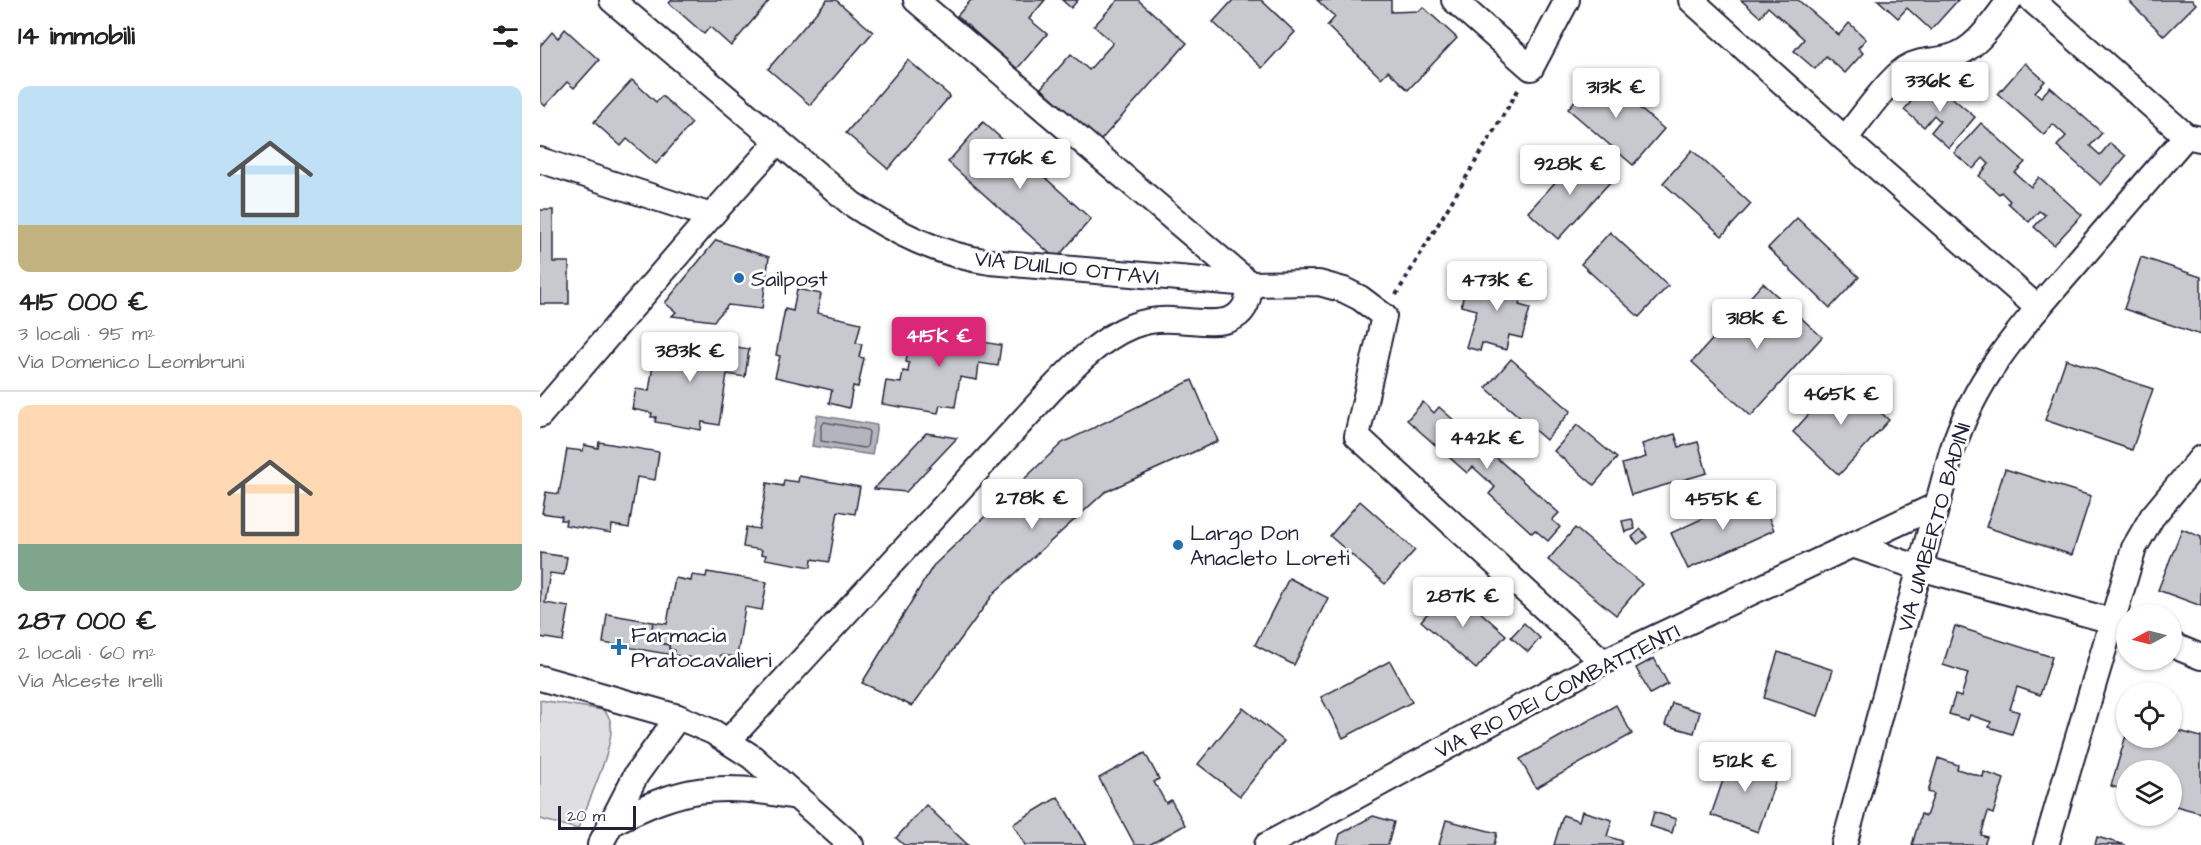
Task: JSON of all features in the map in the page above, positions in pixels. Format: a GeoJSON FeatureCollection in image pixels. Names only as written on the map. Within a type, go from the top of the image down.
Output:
{"type":"FeatureCollection","features":[{"type":"Feature","properties":{"kind":"street","name":"VIA DUILIO OTTAVI"},"geometry":{"type":"LineString","coordinates":[[612,0],[838,193],[878,220],[930,246],[963,257],[990,262],[1250,284],[1295,282],[1333,285],[1360,298],[1384,316]]}},
{"type":"Feature","properties":{"kind":"street"},"geometry":{"type":"LineString","coordinates":[[728,741],[1034,408],[1082,360],[1111,336],[1146,322],[1169,319],[1222,323],[1231,320],[1244,309],[1248,301],[1250,284],[916,0]]}},
{"type":"Feature","properties":{"kind":"street"},"geometry":{"type":"LineString","coordinates":[[1455,0],[1531,68],[1567,0]]}},
{"type":"Feature","properties":{"kind":"street"},"geometry":{"type":"LineString","coordinates":[[1691,0],[2038,308]]}},
{"type":"Feature","properties":{"kind":"street"},"geometry":{"type":"LineString","coordinates":[[1845,139],[1902,70],[1919,62],[1962,53],[1978,39],[2010,0]]}},
{"type":"Feature","properties":{"kind":"street"},"geometry":{"type":"LineString","coordinates":[[2032,0],[2193,138]]}},
{"type":"Feature","properties":{"kind":"street","name":"VIA UMBERTO BADINI"},"geometry":{"type":"LineString","coordinates":[[1844,845],[1937,505],[1957,436],[1972,400],[1995,363],[2038,308],[2193,138]]}},
{"type":"Feature","properties":{"kind":"street"},"geometry":{"type":"LineString","coordinates":[[540,415],[778,141]]}},
{"type":"Feature","properties":{"kind":"street"},"geometry":{"type":"LineString","coordinates":[[540,160],[711,216]]}},
{"type":"Feature","properties":{"kind":"street"},"geometry":{"type":"LineString","coordinates":[[1384,316],[1357,436],[1603,662]]}},
{"type":"Feature","properties":{"kind":"street"},"geometry":{"type":"LineString","coordinates":[[2122,604],[2130,559],[2140,536],[2159,508],[2201,458]]}},
{"type":"Feature","properties":{"kind":"street","name":"VIA RIO DEI COMBATTENTI"},"geometry":{"type":"LineString","coordinates":[[1267,845],[1603,662],[1937,505]]}},
{"type":"Feature","properties":{"kind":"street"},"geometry":{"type":"LineString","coordinates":[[1852,545],[1920,568],[2116,623]]}},
{"type":"Feature","properties":{"kind":"street"},"geometry":{"type":"LineString","coordinates":[[2046,845],[2116,633]]}},
{"type":"Feature","properties":{"kind":"street"},"geometry":{"type":"LineString","coordinates":[[2182,649],[2201,657]]}},
{"type":"Feature","properties":{"kind":"street"},"geometry":{"type":"LineString","coordinates":[[540,678],[678,717],[728,741],[752,757],[851,845]]}},
{"type":"Feature","properties":{"kind":"street"},"geometry":{"type":"LineString","coordinates":[[605,835],[636,775],[678,717]]}},
{"type":"Feature","properties":{"kind":"street"},"geometry":{"type":"LineString","coordinates":[[605,835],[658,801],[696,790],[739,788],[797,797]]}},
{"type":"Feature","properties":{"kind":"path"},"geometry":{"type":"LineString","coordinates":[[1384,316],[1531,68]]}},
{"type":"Feature","properties":{"kind":"shaded area"},"geometry":{"type":"Polygon","coordinates":[[[540,700],[603,710],[610,721],[611,736],[604,762],[578,829],[540,819],[540,700]]]}},
{"type":"Feature","properties":{"kind":"water"},"geometry":{"type":"Polygon","coordinates":[[[817,415],[877,425],[872,455],[812,446],[817,415]]]}},
{"type":"Feature","properties":{"kind":"building"},"geometry":{"type":"Polygon","coordinates":[[[672,0],[770,0],[731,46],[710,27],[704,34],[669,3],[672,0]]]}},
{"type":"Feature","properties":{"kind":"building"},"geometry":{"type":"Polygon","coordinates":[[[827,0],[836,0],[873,32],[810,105],[768,69],[827,0]]]}},
{"type":"Feature","properties":{"kind":"building"},"geometry":{"type":"Polygon","coordinates":[[[971,0],[1045,0],[1029,19],[1047,34],[1017,69],[957,16],[971,0]]]}},
{"type":"Feature","properties":{"kind":"building"},"geometry":{"type":"Polygon","coordinates":[[[1062,0],[1078,0],[1071,8],[1062,0]]]}},
{"type":"Feature","properties":{"kind":"building"},"geometry":{"type":"Polygon","coordinates":[[[1118,0],[1138,0],[1187,43],[1100,141],[1041,88],[1071,54],[1089,70],[1113,43],[1094,26],[1118,0]]]}},
{"type":"Feature","properties":{"kind":"building"},"geometry":{"type":"Polygon","coordinates":[[[1233,0],[1261,0],[1295,32],[1262,68],[1213,22],[1233,0]]]}},
{"type":"Feature","properties":{"kind":"building"},"geometry":{"type":"Polygon","coordinates":[[[1317,0],[1391,0],[1391,12],[1419,11],[1423,7],[1457,38],[1408,90],[1388,71],[1381,78],[1327,26],[1335,17],[1317,0]]]}},
{"type":"Feature","properties":{"kind":"building"},"geometry":{"type":"Polygon","coordinates":[[[1741,0],[1798,0],[1839,35],[1849,23],[1866,39],[1858,48],[1863,53],[1845,73],[1826,56],[1815,69],[1794,51],[1804,39],[1768,7],[1760,17],[1741,0]]]}},
{"type":"Feature","properties":{"kind":"building"},"geometry":{"type":"Polygon","coordinates":[[[1878,0],[1958,0],[1931,30],[1907,8],[1898,18],[1878,0]]]}},
{"type":"Feature","properties":{"kind":"building"},"geometry":{"type":"Polygon","coordinates":[[[2128,0],[2192,0],[2196,4],[2164,36],[2128,0]]]}},
{"type":"Feature","properties":{"kind":"building"},"geometry":{"type":"Polygon","coordinates":[[[565,29],[599,60],[574,88],[567,82],[545,106],[540,101],[540,46],[552,32],[558,38],[565,29]]]}},
{"type":"Feature","properties":{"kind":"building"},"geometry":{"type":"Polygon","coordinates":[[[908,60],[950,96],[888,169],[846,133],[908,60]]]}},
{"type":"Feature","properties":{"kind":"building"},"geometry":{"type":"Polygon","coordinates":[[[2025,63],[2045,81],[2035,92],[2041,97],[2050,87],[2102,133],[2090,146],[2100,155],[2110,143],[2126,156],[2101,185],[2057,146],[2066,136],[2053,124],[2044,135],[1998,94],[2025,63]]]}},
{"type":"Feature","properties":{"kind":"building"},"geometry":{"type":"Polygon","coordinates":[[[1598,73],[1664,129],[1633,165],[1568,109],[1598,73]]]}},
{"type":"Feature","properties":{"kind":"building"},"geometry":{"type":"Polygon","coordinates":[[[1930,79],[1975,117],[1949,148],[1931,132],[1940,121],[1934,115],[1924,127],[1904,110],[1930,79]]]}},
{"type":"Feature","properties":{"kind":"building"},"geometry":{"type":"Polygon","coordinates":[[[632,80],[656,102],[662,96],[692,123],[656,164],[627,139],[621,146],[594,122],[632,80]]]}},
{"type":"Feature","properties":{"kind":"building"},"geometry":{"type":"Polygon","coordinates":[[[983,122],[1091,219],[1056,259],[948,162],[983,122]]]}},
{"type":"Feature","properties":{"kind":"building"},"geometry":{"type":"Polygon","coordinates":[[[1981,123],[2025,162],[2015,173],[2031,187],[2039,177],[2082,215],[2054,245],[2034,227],[2045,215],[2039,211],[2029,222],[2008,203],[2010,201],[2001,192],[1999,194],[1979,176],[1989,164],[1983,158],[1973,169],[1954,153],[1981,123]]]}},
{"type":"Feature","properties":{"kind":"building"},"geometry":{"type":"Polygon","coordinates":[[[1692,150],[1751,204],[1722,236],[1663,183],[1692,150]]]}},
{"type":"Feature","properties":{"kind":"building"},"geometry":{"type":"Polygon","coordinates":[[[1582,153],[1612,180],[1558,239],[1528,212],[1582,153]]]}},
{"type":"Feature","properties":{"kind":"building"},"geometry":{"type":"Polygon","coordinates":[[[540,210],[553,210],[553,262],[569,262],[569,304],[540,304],[540,210]]]}},
{"type":"Feature","properties":{"kind":"building"},"geometry":{"type":"Polygon","coordinates":[[[1797,218],[1859,277],[1830,308],[1768,248],[1797,218]]]}},
{"type":"Feature","properties":{"kind":"building"},"geometry":{"type":"Polygon","coordinates":[[[1610,232],[1668,286],[1639,317],[1581,264],[1610,232]]]}},
{"type":"Feature","properties":{"kind":"building"},"geometry":{"type":"Polygon","coordinates":[[[716,240],[769,257],[762,309],[728,305],[714,321],[672,316],[676,312],[665,303],[716,240]]]}},
{"type":"Feature","properties":{"kind":"building"},"geometry":{"type":"Polygon","coordinates":[[[2141,257],[2201,277],[2201,335],[2124,309],[2141,257]]]}},
{"type":"Feature","properties":{"kind":"building"},"geometry":{"type":"Polygon","coordinates":[[[1489,272],[1525,282],[1519,305],[1530,308],[1522,338],[1509,335],[1506,350],[1482,343],[1480,351],[1466,347],[1477,310],[1461,306],[1465,290],[1483,295],[1489,272]]]}},
{"type":"Feature","properties":{"kind":"building"},"geometry":{"type":"Polygon","coordinates":[[[1763,283],[1822,337],[1751,416],[1692,362],[1763,283]]]}},
{"type":"Feature","properties":{"kind":"building"},"geometry":{"type":"Polygon","coordinates":[[[797,289],[821,294],[817,313],[861,323],[856,343],[862,344],[859,357],[864,358],[858,387],[853,386],[849,408],[829,403],[832,390],[775,377],[780,356],[776,355],[785,309],[793,311],[797,289]]]}},
{"type":"Feature","properties":{"kind":"building"},"geometry":{"type":"Polygon","coordinates":[[[935,327],[977,334],[976,341],[1001,345],[998,366],[979,363],[977,380],[960,377],[955,407],[940,405],[938,413],[882,404],[886,381],[901,383],[903,371],[908,372],[909,363],[906,362],[911,328],[934,332],[935,327]]]}},
{"type":"Feature","properties":{"kind":"building"},"geometry":{"type":"Polygon","coordinates":[[[689,339],[749,349],[745,377],[727,374],[719,425],[702,422],[701,430],[655,422],[656,417],[651,417],[652,413],[632,409],[636,389],[649,391],[656,346],[672,349],[673,342],[688,345],[689,339]]]}},
{"type":"Feature","properties":{"kind":"building"},"geometry":{"type":"Polygon","coordinates":[[[1511,359],[1571,411],[1546,440],[1486,388],[1511,359]]]}},
{"type":"Feature","properties":{"kind":"building"},"geometry":{"type":"Polygon","coordinates":[[[2066,359],[2153,389],[2132,450],[2045,420],[2066,359]]]}},
{"type":"Feature","properties":{"kind":"building"},"geometry":{"type":"Polygon","coordinates":[[[1842,377],[1889,420],[1839,475],[1793,432],[1842,377]]]}},
{"type":"Feature","properties":{"kind":"building"},"geometry":{"type":"Polygon","coordinates":[[[1192,380],[1218,441],[1105,492],[995,592],[912,706],[862,683],[933,566],[1062,443],[1192,380]]]}},
{"type":"Feature","properties":{"kind":"building"},"geometry":{"type":"Polygon","coordinates":[[[1423,402],[1434,413],[1439,407],[1559,513],[1552,520],[1560,527],[1548,541],[1535,530],[1532,533],[1489,494],[1495,487],[1473,467],[1467,473],[1407,420],[1423,402]]]}},
{"type":"Feature","properties":{"kind":"building"},"geometry":{"type":"Polygon","coordinates":[[[1577,425],[1617,458],[1594,485],[1554,451],[1577,425]]]}},
{"type":"Feature","properties":{"kind":"building"},"geometry":{"type":"Polygon","coordinates":[[[926,433],[957,438],[906,492],[874,489],[926,433]]]}},
{"type":"Feature","properties":{"kind":"building"},"geometry":{"type":"Polygon","coordinates":[[[1675,434],[1679,447],[1698,442],[1707,473],[1631,495],[1622,464],[1646,457],[1642,444],[1675,434]]]}},
{"type":"Feature","properties":{"kind":"building"},"geometry":{"type":"Polygon","coordinates":[[[599,442],[659,452],[655,480],[637,477],[629,528],[612,525],[611,533],[565,525],[566,520],[561,520],[562,516],[542,513],[546,492],[559,494],[567,449],[583,451],[584,445],[598,448],[599,442]]]}},
{"type":"Feature","properties":{"kind":"building"},"geometry":{"type":"Polygon","coordinates":[[[2005,469],[2091,496],[2072,555],[1986,527],[2005,469]]]}},
{"type":"Feature","properties":{"kind":"building"},"geometry":{"type":"Polygon","coordinates":[[[799,476],[860,487],[855,514],[838,511],[829,562],[812,559],[811,567],[765,559],[766,555],[761,554],[762,550],[743,547],[746,527],[759,529],[767,483],[783,486],[784,480],[798,482],[799,476]]]}},
{"type":"Feature","properties":{"kind":"building"},"geometry":{"type":"Polygon","coordinates":[[[1758,493],[1774,530],[1688,569],[1671,533],[1758,493]]]}},
{"type":"Feature","properties":{"kind":"building"},"geometry":{"type":"Polygon","coordinates":[[[1360,501],[1415,550],[1385,584],[1330,536],[1360,501]]]}},
{"type":"Feature","properties":{"kind":"building"},"geometry":{"type":"Polygon","coordinates":[[[1632,519],[1635,529],[1625,532],[1622,521],[1632,519]]]}},
{"type":"Feature","properties":{"kind":"building"},"geometry":{"type":"Polygon","coordinates":[[[1575,528],[1642,584],[1616,615],[1548,560],[1575,528]]]}},
{"type":"Feature","properties":{"kind":"building"},"geometry":{"type":"Polygon","coordinates":[[[1641,529],[1647,537],[1638,544],[1632,537],[1641,529]]]}},
{"type":"Feature","properties":{"kind":"building"},"geometry":{"type":"Polygon","coordinates":[[[2182,529],[2201,537],[2201,606],[2158,590],[2182,529]]]}},
{"type":"Feature","properties":{"kind":"building"},"geometry":{"type":"Polygon","coordinates":[[[540,553],[567,557],[564,575],[550,573],[545,603],[569,607],[563,641],[540,637],[540,553]]]}},
{"type":"Feature","properties":{"kind":"building"},"geometry":{"type":"Polygon","coordinates":[[[707,572],[767,582],[762,610],[745,607],[737,657],[720,655],[719,662],[673,655],[674,650],[669,649],[669,645],[650,642],[653,622],[667,624],[675,578],[691,581],[692,575],[706,577],[707,572]]]}},
{"type":"Feature","properties":{"kind":"building"},"geometry":{"type":"Polygon","coordinates":[[[1289,578],[1328,598],[1294,665],[1255,645],[1289,578]]]}},
{"type":"Feature","properties":{"kind":"building"},"geometry":{"type":"Polygon","coordinates":[[[1451,586],[1506,635],[1476,669],[1421,621],[1451,586]]]}},
{"type":"Feature","properties":{"kind":"building"},"geometry":{"type":"Polygon","coordinates":[[[607,614],[653,622],[650,642],[669,645],[669,649],[674,650],[673,655],[603,643],[607,614]]]}},
{"type":"Feature","properties":{"kind":"building"},"geometry":{"type":"Polygon","coordinates":[[[1524,623],[1540,638],[1528,652],[1511,637],[1524,623]]]}},
{"type":"Feature","properties":{"kind":"building"},"geometry":{"type":"Polygon","coordinates":[[[1955,626],[2052,657],[2040,695],[2017,687],[2010,709],[2019,712],[2012,734],[1989,727],[1991,722],[1970,715],[1968,720],[1949,714],[1955,695],[1961,697],[1968,673],[1943,665],[1955,626]]]}},
{"type":"Feature","properties":{"kind":"building"},"geometry":{"type":"Polygon","coordinates":[[[1778,652],[1833,670],[1818,716],[1764,698],[1778,652]]]}},
{"type":"Feature","properties":{"kind":"building"},"geometry":{"type":"Polygon","coordinates":[[[1654,658],[1668,684],[1650,694],[1636,668],[1654,658]]]}},
{"type":"Feature","properties":{"kind":"building"},"geometry":{"type":"Polygon","coordinates":[[[1390,661],[1412,702],[1343,738],[1321,697],[1390,661]]]}},
{"type":"Feature","properties":{"kind":"building"},"geometry":{"type":"Polygon","coordinates":[[[1672,703],[1700,712],[1694,733],[1665,725],[1672,703]]]}},
{"type":"Feature","properties":{"kind":"building"},"geometry":{"type":"Polygon","coordinates":[[[1616,705],[1632,734],[1536,788],[1520,759],[1616,705]]]}},
{"type":"Feature","properties":{"kind":"building"},"geometry":{"type":"Polygon","coordinates":[[[1243,708],[1284,741],[1240,796],[1198,764],[1243,708]]]}},
{"type":"Feature","properties":{"kind":"building"},"geometry":{"type":"Polygon","coordinates":[[[2182,732],[2201,737],[2201,813],[2182,808],[2182,760],[2119,760],[2122,748],[2182,748],[2182,732]]]}},
{"type":"Feature","properties":{"kind":"building"},"geometry":{"type":"Polygon","coordinates":[[[1145,753],[1159,779],[1154,782],[1166,803],[1171,800],[1185,825],[1149,845],[1135,845],[1099,778],[1145,753]]]}},
{"type":"Feature","properties":{"kind":"building"},"geometry":{"type":"Polygon","coordinates":[[[1732,754],[1779,771],[1758,832],[1711,815],[1732,754]]]}},
{"type":"Feature","properties":{"kind":"building"},"geometry":{"type":"Polygon","coordinates":[[[1938,758],[1958,765],[1957,769],[1983,777],[1984,772],[2004,779],[1993,814],[1988,812],[1981,835],[1987,837],[1984,845],[1912,845],[1921,814],[1926,816],[1934,794],[1928,792],[1938,758]]]}},
{"type":"Feature","properties":{"kind":"building"},"geometry":{"type":"Polygon","coordinates":[[[2116,769],[2116,788],[2111,786],[2116,769]]]}},
{"type":"Feature","properties":{"kind":"building"},"geometry":{"type":"Polygon","coordinates":[[[1058,797],[1086,845],[1025,845],[1013,824],[1058,797]]]}},
{"type":"Feature","properties":{"kind":"building"},"geometry":{"type":"Polygon","coordinates":[[[926,805],[968,845],[904,845],[896,838],[926,805]]]}},
{"type":"Feature","properties":{"kind":"building"},"geometry":{"type":"Polygon","coordinates":[[[1582,811],[1612,820],[1607,836],[1622,841],[1621,845],[1554,845],[1563,815],[1579,821],[1582,811]]]}},
{"type":"Feature","properties":{"kind":"building"},"geometry":{"type":"Polygon","coordinates":[[[1654,812],[1676,819],[1672,833],[1650,826],[1654,812]]]}},
{"type":"Feature","properties":{"kind":"building"},"geometry":{"type":"Polygon","coordinates":[[[1373,816],[1394,822],[1388,845],[1337,845],[1340,834],[1373,816]]]}},
{"type":"Feature","properties":{"kind":"building"},"geometry":{"type":"Polygon","coordinates":[[[1446,820],[1497,833],[1494,845],[1439,845],[1446,820]]]}},
{"type":"Feature","properties":{"kind":"building"},"geometry":{"type":"Polygon","coordinates":[[[2097,837],[2125,845],[2095,845],[2097,837]]]}},
{"type":"Feature","properties":{"kind":"place","name":"Sailpost"},"geometry":{"type":"Point","coordinates":[739,278]}},
{"type":"Feature","properties":{"kind":"place","name":"Largo Don Anacleto Loreti"},"geometry":{"type":"Point","coordinates":[1178,545]}},
{"type":"Feature","properties":{"kind":"place","name":"Farmacia Pratocavalieri"},"geometry":{"type":"Point","coordinates":[619,647]}}]}
